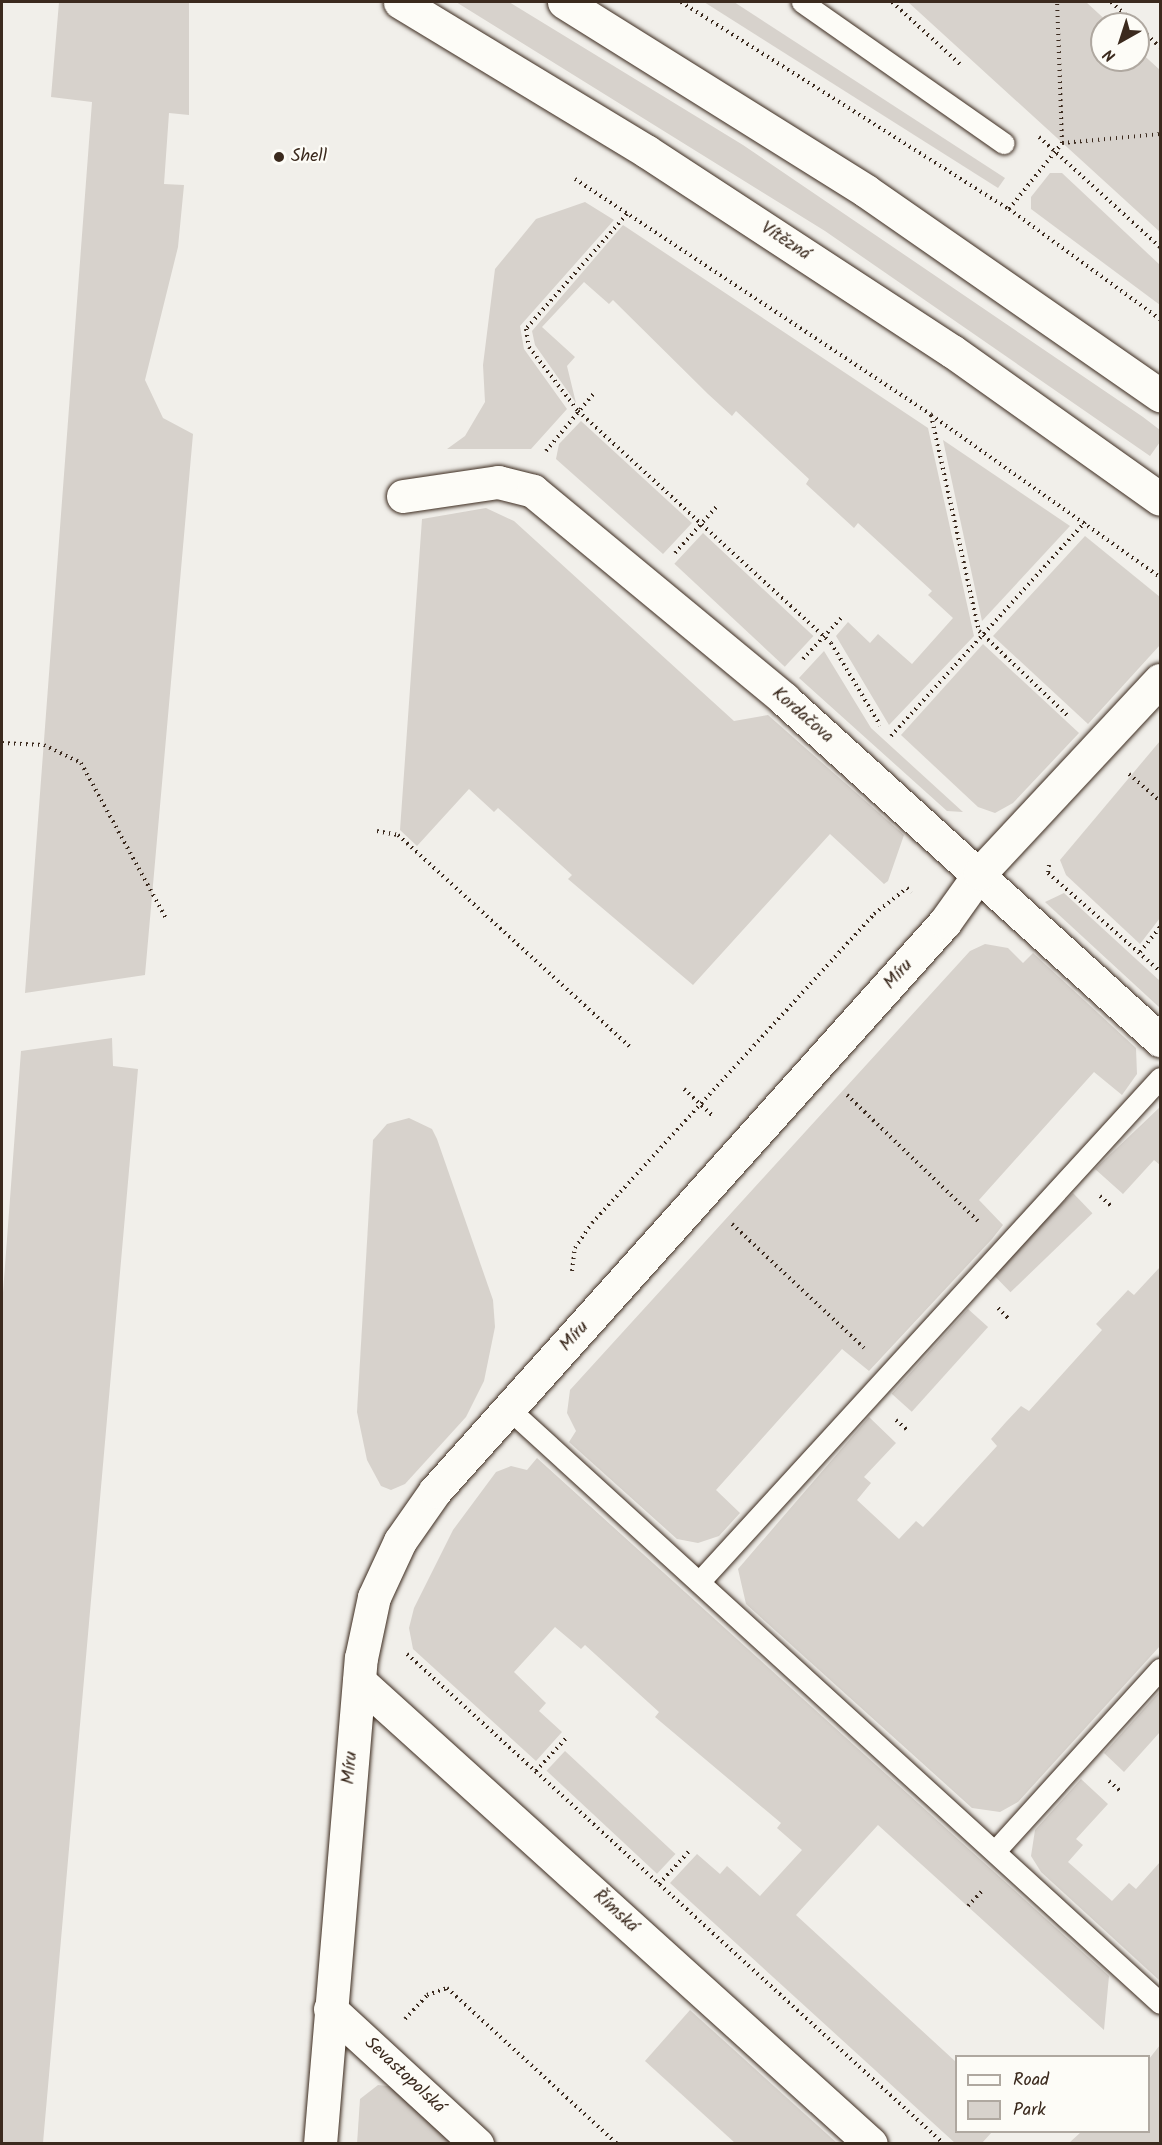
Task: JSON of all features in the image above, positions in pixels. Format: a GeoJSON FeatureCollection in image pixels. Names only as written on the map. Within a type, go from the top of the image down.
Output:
{"type":"FeatureCollection","features":[{"type":"Feature","properties":{"kind":"street","name":"Vítězná"},"geometry":{"type":"LineString","coordinates":[[400,2],[586,114],[882,305],[1161,500]]}},
{"type":"Feature","properties":{"kind":"street"},"geometry":{"type":"LineString","coordinates":[[564,2],[866,191],[1161,395]]}},
{"type":"Feature","properties":{"kind":"street","name":"Kordačova"},"geometry":{"type":"LineString","coordinates":[[404,496],[498,482],[525,488],[646,584],[774,691],[980,873],[1161,1041]]}},
{"type":"Feature","properties":{"kind":"street","name":"Míru"},"geometry":{"type":"LineString","coordinates":[[320,2144],[359,1682],[374,1597],[400,1541],[435,1491],[945,922],[980,873],[1161,680]]}},
{"type":"Feature","properties":{"kind":"street","name":"Římská"},"geometry":{"type":"LineString","coordinates":[[359,1682],[871,2144]]}},
{"type":"Feature","properties":{"kind":"street","name":"Sevastopolská"},"geometry":{"type":"LineString","coordinates":[[330,2009],[477,2144]]}},
{"type":"Feature","properties":{"kind":"lane"},"geometry":{"type":"LineString","coordinates":[[802,2],[1003,143]]}},
{"type":"Feature","properties":{"kind":"lane"},"geometry":{"type":"LineString","coordinates":[[699,1582],[889,1371],[1161,1078]]}},
{"type":"Feature","properties":{"kind":"lane"},"geometry":{"type":"LineString","coordinates":[[510,1410],[1161,2003]]}},
{"type":"Feature","properties":{"kind":"lane"},"geometry":{"type":"LineString","coordinates":[[994,1851],[1161,1670]]}},
{"type":"Feature","properties":{"kind":"path"},"geometry":{"type":"LineString","coordinates":[[681,2],[1009,209],[1161,319]]}},
{"type":"Feature","properties":{"kind":"path"},"geometry":{"type":"LineString","coordinates":[[1009,209],[1062,143],[1057,2]]}},
{"type":"Feature","properties":{"kind":"path"},"geometry":{"type":"LineString","coordinates":[[1111,2],[1122,12]]}},
{"type":"Feature","properties":{"kind":"path"},"geometry":{"type":"LineString","coordinates":[[1062,143],[1161,134]]}},
{"type":"Feature","properties":{"kind":"path"},"geometry":{"type":"LineString","coordinates":[[575,179],[932,415],[1161,577]]}},
{"type":"Feature","properties":{"kind":"path"},"geometry":{"type":"LineString","coordinates":[[627,214],[526,328],[529,347],[578,411],[824,636],[891,736],[899,744]]}},
{"type":"Feature","properties":{"kind":"path"},"geometry":{"type":"LineString","coordinates":[[525,488],[552,439],[595,392]]}},
{"type":"Feature","properties":{"kind":"path"},"geometry":{"type":"LineString","coordinates":[[932,415],[983,635],[1099,746]]}},
{"type":"Feature","properties":{"kind":"path"},"geometry":{"type":"LineString","coordinates":[[646,584],[718,504]]}},
{"type":"Feature","properties":{"kind":"path"},"geometry":{"type":"LineString","coordinates":[[891,736],[1085,522]]}},
{"type":"Feature","properties":{"kind":"path"},"geometry":{"type":"LineString","coordinates":[[774,691],[842,617]]}},
{"type":"Feature","properties":{"kind":"path"},"geometry":{"type":"LineString","coordinates":[[2,742],[44,745],[81,763],[166,918]]}},
{"type":"Feature","properties":{"kind":"path"},"geometry":{"type":"LineString","coordinates":[[1117,780],[1132,763]]}},
{"type":"Feature","properties":{"kind":"path"},"geometry":{"type":"LineString","coordinates":[[1125,771],[1161,801]]}},
{"type":"Feature","properties":{"kind":"path"},"geometry":{"type":"LineString","coordinates":[[377,831],[398,836],[632,1049]]}},
{"type":"Feature","properties":{"kind":"path"},"geometry":{"type":"LineString","coordinates":[[1008,843],[1048,873],[1161,971]]}},
{"type":"Feature","properties":{"kind":"path"},"geometry":{"type":"LineString","coordinates":[[1048,873],[1050,856]]}},
{"type":"Feature","properties":{"kind":"path"},"geometry":{"type":"LineString","coordinates":[[571,1283],[575,1248],[592,1223],[874,914],[907,888],[945,922]]}},
{"type":"Feature","properties":{"kind":"path"},"geometry":{"type":"LineString","coordinates":[[1140,952],[1161,927]]}},
{"type":"Feature","properties":{"kind":"path"},"geometry":{"type":"LineString","coordinates":[[837,1086],[1004,1246]]}},
{"type":"Feature","properties":{"kind":"path"},"geometry":{"type":"LineString","coordinates":[[684,1089],[714,1116]]}},
{"type":"Feature","properties":{"kind":"path"},"geometry":{"type":"LineString","coordinates":[[729,1221],[889,1371]]}},
{"type":"Feature","properties":{"kind":"path"},"geometry":{"type":"LineString","coordinates":[[407,1654],[944,2144]]}},
{"type":"Feature","properties":{"kind":"path"},"geometry":{"type":"LineString","coordinates":[[536,1771],[567,1737]]}},
{"type":"Feature","properties":{"kind":"path"},"geometry":{"type":"LineString","coordinates":[[659,1884],[691,1849]]}},
{"type":"Feature","properties":{"kind":"path"},"geometry":{"type":"LineString","coordinates":[[400,2025],[427,1995],[447,1988],[617,2144]]}},
{"type":"Feature","properties":{"kind":"green space"},"geometry":{"type":"Polygon","coordinates":[[[59,2],[189,2],[189,115],[169,113],[164,184],[184,185],[178,247],[145,380],[163,418],[193,434],[145,975],[25,993],[92,102],[51,97],[59,2]]]}},
{"type":"Feature","properties":{"kind":"green space"},"geometry":{"type":"Polygon","coordinates":[[[456,2],[509,2],[743,145],[1143,417],[1160,430],[1160,442],[1150,456],[825,231],[456,2]]]}},
{"type":"Feature","properties":{"kind":"green space"},"geometry":{"type":"Polygon","coordinates":[[[704,2],[734,2],[1005,178],[998,188],[704,2]]]}},
{"type":"Feature","properties":{"kind":"green space"},"geometry":{"type":"Polygon","coordinates":[[[908,2],[1086,2],[1097,12],[1090,12],[1090,72],[1150,72],[1150,61],[1160,70],[1160,232],[908,2]]]}},
{"type":"Feature","properties":{"kind":"green space"},"geometry":{"type":"Polygon","coordinates":[[[1050,173],[1062,173],[1160,265],[1160,305],[1031,209],[1031,197],[1050,173]]]}},
{"type":"Feature","properties":{"kind":"green space"},"geometry":{"type":"Polygon","coordinates":[[[585,202],[614,220],[520,326],[524,349],[567,409],[531,449],[447,449],[465,436],[485,402],[483,365],[495,269],[536,219],[585,202]]]}},
{"type":"Feature","properties":{"kind":"green space"},"geometry":{"type":"Polygon","coordinates":[[[623,225],[928,428],[974,636],[889,725],[836,636],[848,622],[870,643],[878,634],[912,664],[953,618],[928,595],[932,591],[858,523],[854,528],[806,484],[809,479],[736,411],[732,416],[613,300],[609,304],[584,282],[542,327],[575,357],[567,366],[576,403],[535,345],[532,331],[623,225]]]}},
{"type":"Feature","properties":{"kind":"green space"},"geometry":{"type":"Polygon","coordinates":[[[581,421],[692,523],[663,554],[556,459],[559,444],[581,421]]]}},
{"type":"Feature","properties":{"kind":"green space"},"geometry":{"type":"Polygon","coordinates":[[[943,440],[1070,526],[982,621],[943,440]]]}},
{"type":"Feature","properties":{"kind":"green space"},"geometry":{"type":"Polygon","coordinates":[[[486,508],[514,521],[734,721],[768,715],[904,835],[888,881],[884,884],[830,834],[693,985],[568,879],[572,875],[498,808],[494,812],[469,789],[417,846],[400,830],[422,519],[486,508]]]}},
{"type":"Feature","properties":{"kind":"green space"},"geometry":{"type":"Polygon","coordinates":[[[703,533],[813,636],[785,667],[674,564],[703,533]]]}},
{"type":"Feature","properties":{"kind":"green space"},"geometry":{"type":"Polygon","coordinates":[[[1085,536],[1160,597],[1160,645],[1088,724],[993,636],[1085,536]]]}},
{"type":"Feature","properties":{"kind":"green space"},"geometry":{"type":"Polygon","coordinates":[[[983,644],[1079,733],[1013,803],[995,813],[978,807],[901,735],[983,644]]]}},
{"type":"Feature","properties":{"kind":"green space"},"geometry":{"type":"Polygon","coordinates":[[[824,651],[871,728],[963,812],[947,811],[799,678],[824,651]]]}},
{"type":"Feature","properties":{"kind":"green space"},"geometry":{"type":"Polygon","coordinates":[[[1160,741],[1160,918],[1140,944],[1066,875],[1060,860],[1160,741]]]}},
{"type":"Feature","properties":{"kind":"green space"},"geometry":{"type":"Polygon","coordinates":[[[1064,893],[1160,981],[1160,1008],[1045,902],[1064,893]]]}},
{"type":"Feature","properties":{"kind":"green space"},"geometry":{"type":"Polygon","coordinates":[[[985,944],[1008,948],[1023,963],[1033,953],[1136,1048],[1137,1074],[1122,1095],[1094,1072],[979,1200],[1003,1225],[992,1239],[869,1371],[842,1349],[716,1490],[740,1513],[719,1536],[698,1543],[677,1539],[569,1442],[576,1431],[567,1413],[570,1390],[970,951],[985,944]]]}},
{"type":"Feature","properties":{"kind":"green space"},"geometry":{"type":"Polygon","coordinates":[[[112,1038],[113,1066],[138,1069],[43,2143],[2,2143],[2,1306],[21,1051],[112,1038]]]}},
{"type":"Feature","properties":{"kind":"green space"},"geometry":{"type":"Polygon","coordinates":[[[1160,1107],[1160,1165],[1154,1160],[1123,1194],[1095,1169],[1160,1107]]]}},
{"type":"Feature","properties":{"kind":"green space"},"geometry":{"type":"Polygon","coordinates":[[[409,1118],[432,1129],[437,1139],[493,1300],[495,1327],[484,1381],[466,1417],[405,1484],[391,1490],[381,1486],[367,1460],[357,1412],[373,1140],[387,1124],[409,1118]]]}},
{"type":"Feature","properties":{"kind":"green space"},"geometry":{"type":"Polygon","coordinates":[[[1073,1193],[1092,1213],[1010,1292],[991,1272],[1073,1193]]]}},
{"type":"Feature","properties":{"kind":"green space"},"geometry":{"type":"Polygon","coordinates":[[[1160,1267],[1160,1646],[1018,1802],[1000,1812],[972,1808],[746,1604],[738,1569],[869,1417],[896,1443],[864,1477],[871,1483],[857,1500],[899,1539],[916,1521],[923,1527],[997,1446],[991,1439],[1006,1422],[1021,1406],[1029,1411],[1102,1330],[1096,1324],[1128,1290],[1134,1295],[1160,1267]]]}},
{"type":"Feature","properties":{"kind":"green space"},"geometry":{"type":"Polygon","coordinates":[[[968,1309],[988,1327],[912,1412],[892,1394],[968,1309]]]}},
{"type":"Feature","properties":{"kind":"green space"},"geometry":{"type":"Polygon","coordinates":[[[537,1458],[1109,1976],[1104,2030],[878,1825],[796,1915],[955,2061],[955,2133],[991,2133],[982,2143],[955,2143],[670,1883],[697,1854],[720,1874],[727,1866],[760,1896],[802,1850],[777,1828],[781,1823],[655,1717],[659,1712],[585,1645],[581,1649],[555,1627],[514,1672],[546,1703],[539,1711],[562,1732],[536,1761],[413,1649],[409,1628],[414,1608],[453,1530],[496,1472],[511,1466],[527,1470],[537,1458]]]}},
{"type":"Feature","properties":{"kind":"green space"},"geometry":{"type":"Polygon","coordinates":[[[1160,1691],[1160,1732],[1124,1772],[1104,1753],[1160,1691]]]}},
{"type":"Feature","properties":{"kind":"green space"},"geometry":{"type":"Polygon","coordinates":[[[565,1751],[675,1854],[657,1874],[547,1771],[565,1751]]]}},
{"type":"Feature","properties":{"kind":"green space"},"geometry":{"type":"Polygon","coordinates":[[[1081,1779],[1108,1804],[1076,1839],[1083,1845],[1068,1862],[1112,1901],[1129,1883],[1136,1889],[1160,1862],[1160,1981],[1041,1872],[1031,1856],[1035,1830],[1081,1779]]]}},
{"type":"Feature","properties":{"kind":"green space"},"geometry":{"type":"Polygon","coordinates":[[[690,2010],[837,2143],[735,2143],[645,2061],[690,2010]]]}},
{"type":"Feature","properties":{"kind":"green space"},"geometry":{"type":"Polygon","coordinates":[[[1160,2045],[1160,2143],[1069,2143],[1080,2133],[1150,2133],[1150,2058],[1160,2045]]]}},
{"type":"Feature","properties":{"kind":"green space"},"geometry":{"type":"Polygon","coordinates":[[[378,2085],[395,2087],[461,2144],[357,2144],[360,2099],[378,2085]]]}},
{"type":"Feature","properties":{"kind":"place","name":"Shell"},"geometry":{"type":"Point","coordinates":[279,157]}}]}
